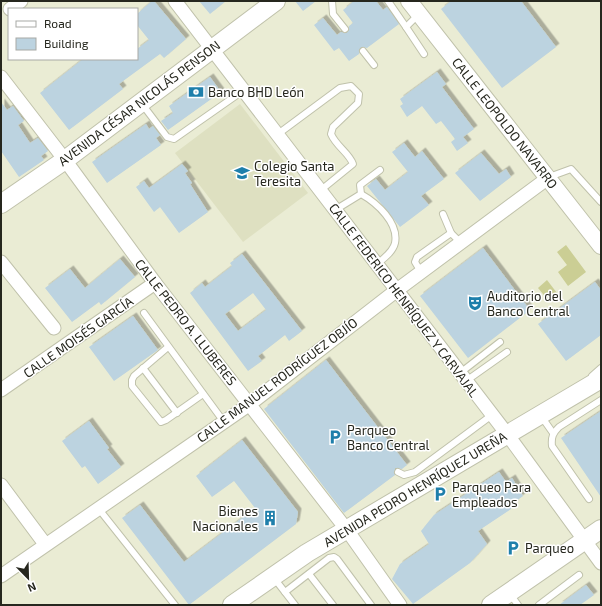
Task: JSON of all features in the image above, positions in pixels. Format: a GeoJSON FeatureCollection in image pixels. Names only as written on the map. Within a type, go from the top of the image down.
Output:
{"type":"FeatureCollection","features":[{"type":"Feature","properties":{"kind":"main road","name":"AVENIDA CÉSAR NICOLÁS PENSON"},"geometry":{"type":"LineString","coordinates":[[1,204],[65,160],[276,1]]}},
{"type":"Feature","properties":{"kind":"main road","name":"AVENIDA PEDRO HENRÍQUEZ UREÑA"},"geometry":{"type":"LineString","coordinates":[[232,605],[307,553],[348,530],[418,479],[507,434],[596,382]]}},
{"type":"Feature","properties":{"kind":"main road"},"geometry":{"type":"LineString","coordinates":[[491,605],[514,599],[583,541],[601,529]]}},
{"type":"Feature","properties":{"kind":"street"},"geometry":{"type":"LineString","coordinates":[[12,8],[21,1]]}},
{"type":"Feature","properties":{"kind":"street","name":"CALLE FEDERICO HENRÍQUEZ Y CARVAJAL"},"geometry":{"type":"LineString","coordinates":[[175,1],[507,434],[583,541],[601,563]]}},
{"type":"Feature","properties":{"kind":"street","name":"CALLE LEOPOLDO NAVARRO"},"geometry":{"type":"LineString","coordinates":[[409,1],[601,246]]}},
{"type":"Feature","properties":{"kind":"street","name":"CALLE PEDRO A. LLUBERES"},"geometry":{"type":"LineString","coordinates":[[1,77],[65,160],[155,283],[348,530],[400,605]]}},
{"type":"Feature","properties":{"kind":"street","name":"CALLE MANUEL RODRÍGUEZ OBJÍO"},"geometry":{"type":"LineString","coordinates":[[1,576],[45,544],[250,404],[396,290],[548,178]]}},
{"type":"Feature","properties":{"kind":"street"},"geometry":{"type":"LineString","coordinates":[[1,262],[54,328]]}},
{"type":"Feature","properties":{"kind":"street","name":"CALLE MOISÉS GARCÍA"},"geometry":{"type":"LineString","coordinates":[[1,390],[155,283]]}},
{"type":"Feature","properties":{"kind":"street"},"geometry":{"type":"LineString","coordinates":[[1,485],[45,544]]}},
{"type":"Feature","properties":{"kind":"lane"},"geometry":{"type":"LineString","coordinates":[[332,1],[333,14],[345,29]]}},
{"type":"Feature","properties":{"kind":"lane"},"geometry":{"type":"LineString","coordinates":[[388,1],[424,54]]}},
{"type":"Feature","properties":{"kind":"lane"},"geometry":{"type":"LineString","coordinates":[[406,27],[420,14]]}},
{"type":"Feature","properties":{"kind":"lane"},"geometry":{"type":"LineString","coordinates":[[363,51],[374,65]]}},
{"type":"Feature","properties":{"kind":"lane"},"geometry":{"type":"LineString","coordinates":[[278,134],[340,88],[351,86],[359,94],[358,103],[333,126],[330,134],[353,164],[321,190]]}},
{"type":"Feature","properties":{"kind":"lane"},"geometry":{"type":"LineString","coordinates":[[141,102],[167,137],[174,139],[244,90]]}},
{"type":"Feature","properties":{"kind":"lane"},"geometry":{"type":"LineString","coordinates":[[548,178],[571,169],[601,202]]}},
{"type":"Feature","properties":{"kind":"lane"},"geometry":{"type":"LineString","coordinates":[[377,264],[388,256],[395,244],[394,232],[390,222],[374,201],[362,194],[360,185],[380,170]]}},
{"type":"Feature","properties":{"kind":"lane"},"geometry":{"type":"LineString","coordinates":[[335,210],[362,194]]}},
{"type":"Feature","properties":{"kind":"lane"},"geometry":{"type":"LineString","coordinates":[[443,214],[451,233],[461,243]]}},
{"type":"Feature","properties":{"kind":"lane"},"geometry":{"type":"LineString","coordinates":[[421,272],[415,262],[418,257],[451,233]]}},
{"type":"Feature","properties":{"kind":"lane"},"geometry":{"type":"LineString","coordinates":[[144,313],[224,422]]}},
{"type":"Feature","properties":{"kind":"lane"},"geometry":{"type":"LineString","coordinates":[[463,377],[500,342]]}},
{"type":"Feature","properties":{"kind":"lane"},"geometry":{"type":"LineString","coordinates":[[168,347],[134,376],[132,386],[161,422],[177,413],[203,394]]}},
{"type":"Feature","properties":{"kind":"lane"},"geometry":{"type":"LineString","coordinates":[[463,377],[507,352]]}},
{"type":"Feature","properties":{"kind":"lane"},"geometry":{"type":"LineString","coordinates":[[143,368],[177,413]]}},
{"type":"Feature","properties":{"kind":"lane"},"geometry":{"type":"LineString","coordinates":[[596,382],[592,375],[601,368]]}},
{"type":"Feature","properties":{"kind":"lane"},"geometry":{"type":"LineString","coordinates":[[588,499],[552,446],[551,439],[553,433],[559,427],[601,400]]}},
{"type":"Feature","properties":{"kind":"lane"},"geometry":{"type":"LineString","coordinates":[[398,472],[418,479],[492,415]]}},
{"type":"Feature","properties":{"kind":"lane"},"geometry":{"type":"LineString","coordinates":[[540,415],[553,433]]}},
{"type":"Feature","properties":{"kind":"lane"},"geometry":{"type":"LineString","coordinates":[[98,508],[175,605]]}},
{"type":"Feature","properties":{"kind":"lane"},"geometry":{"type":"LineString","coordinates":[[285,592],[330,558],[334,557],[371,605]]}},
{"type":"Feature","properties":{"kind":"lane"},"geometry":{"type":"LineString","coordinates":[[309,574],[333,605]]}},
{"type":"Feature","properties":{"kind":"lane"},"geometry":{"type":"LineString","coordinates":[[539,605],[579,575]]}},
{"type":"Feature","properties":{"kind":"lane"},"geometry":{"type":"LineString","coordinates":[[273,577],[295,605]]}},
{"type":"Feature","properties":{"kind":"shaded area","name":"Colegio Santa Teresita"},"geometry":{"type":"Polygon","coordinates":[[[240,104],[308,193],[243,242],[175,153],[240,104]]]}},
{"type":"Feature","properties":{"kind":"green space"},"geometry":{"type":"Polygon","coordinates":[[[566,245],[586,272],[568,286],[558,272],[567,265],[557,252],[566,245]]]}},
{"type":"Feature","properties":{"kind":"green space"},"geometry":{"type":"Polygon","coordinates":[[[547,280],[557,293],[548,300],[538,288],[547,280]]]}},
{"type":"Feature","properties":{"kind":"building"},"geometry":{"type":"Polygon","coordinates":[[[152,1],[154,1],[186,39],[164,58],[160,54],[119,84],[123,89],[69,130],[40,93],[82,60],[138,60],[138,48],[149,40],[138,26],[138,13],[152,1]]]}},
{"type":"Feature","properties":{"kind":"building"},"geometry":{"type":"Polygon","coordinates":[[[199,1],[226,1],[210,14],[199,1]]]}},
{"type":"Feature","properties":{"kind":"building"},"geometry":{"type":"Polygon","coordinates":[[[295,1],[316,1],[303,11],[295,1]]]}},
{"type":"Feature","properties":{"kind":"building"},"geometry":{"type":"Polygon","coordinates":[[[354,1],[376,1],[383,10],[387,7],[399,24],[367,48],[361,47],[359,54],[349,61],[339,48],[334,51],[314,25],[323,18],[337,35],[341,32],[347,33],[349,26],[353,23],[343,10],[354,1]]]}},
{"type":"Feature","properties":{"kind":"building"},"geometry":{"type":"Polygon","coordinates":[[[451,1],[521,1],[556,47],[502,88],[441,9],[451,1]]]}},
{"type":"Feature","properties":{"kind":"building"},"geometry":{"type":"Polygon","coordinates":[[[437,72],[446,84],[442,87],[474,129],[463,137],[468,143],[457,151],[451,142],[455,139],[441,121],[436,124],[422,106],[407,117],[400,106],[403,104],[400,99],[437,72]]]}},
{"type":"Feature","properties":{"kind":"building"},"geometry":{"type":"Polygon","coordinates":[[[210,77],[221,92],[168,130],[161,121],[173,113],[169,106],[210,77]]]}},
{"type":"Feature","properties":{"kind":"building"},"geometry":{"type":"Polygon","coordinates":[[[1,102],[7,110],[13,106],[24,121],[18,125],[30,143],[38,138],[48,151],[41,156],[44,160],[19,177],[1,151],[1,102]]]}},
{"type":"Feature","properties":{"kind":"building"},"geometry":{"type":"Polygon","coordinates":[[[146,124],[149,129],[153,126],[160,135],[156,138],[161,145],[107,183],[92,162],[146,124]]]}},
{"type":"Feature","properties":{"kind":"building"},"geometry":{"type":"Polygon","coordinates":[[[404,143],[415,157],[422,151],[444,179],[421,196],[429,205],[400,227],[367,186],[376,179],[385,190],[408,172],[392,152],[404,143]]]}},
{"type":"Feature","properties":{"kind":"building"},"geometry":{"type":"Polygon","coordinates":[[[481,153],[499,174],[506,169],[511,177],[480,201],[455,173],[481,153]]]}},
{"type":"Feature","properties":{"kind":"building"},"geometry":{"type":"Polygon","coordinates":[[[182,164],[188,171],[185,173],[192,183],[190,184],[208,212],[179,233],[160,207],[154,212],[136,187],[144,181],[149,188],[182,164]]]}},
{"type":"Feature","properties":{"kind":"building","name":"Auditorio del Banco Central"},"geometry":{"type":"Polygon","coordinates":[[[483,248],[530,310],[468,358],[420,296],[483,248]]]}},
{"type":"Feature","properties":{"kind":"building"},"geometry":{"type":"Polygon","coordinates":[[[242,254],[302,331],[289,341],[285,335],[258,356],[262,361],[248,371],[190,293],[202,283],[205,287],[232,266],[230,263],[242,254]],[[253,293],[225,314],[238,331],[266,310],[253,293]]]}},
{"type":"Feature","properties":{"kind":"building"},"geometry":{"type":"Polygon","coordinates":[[[120,259],[135,277],[101,305],[99,302],[72,322],[45,288],[70,269],[85,288],[120,259]]]}},
{"type":"Feature","properties":{"kind":"building"},"geometry":{"type":"Polygon","coordinates":[[[595,282],[601,290],[601,335],[566,361],[538,324],[595,282]]]}},
{"type":"Feature","properties":{"kind":"building"},"geometry":{"type":"Polygon","coordinates":[[[133,316],[158,350],[114,381],[89,347],[133,316]]]}},
{"type":"Feature","properties":{"kind":"building","name":"Parqueo Banco Central"},"geometry":{"type":"Polygon","coordinates":[[[326,360],[407,465],[402,469],[395,468],[395,475],[344,513],[264,409],[326,360]]]}},
{"type":"Feature","properties":{"kind":"building"},"geometry":{"type":"Polygon","coordinates":[[[601,411],[601,497],[561,438],[601,411]]]}},
{"type":"Feature","properties":{"kind":"building"},"geometry":{"type":"Polygon","coordinates":[[[89,421],[109,448],[107,449],[121,467],[98,484],[85,466],[82,468],[62,441],[89,421]]]}},
{"type":"Feature","properties":{"kind":"building","name":"Bienes Nacionales"},"geometry":{"type":"Polygon","coordinates":[[[242,440],[298,512],[296,524],[189,605],[122,518],[140,505],[184,562],[255,508],[234,481],[212,497],[196,476],[242,440]]]}},
{"type":"Feature","properties":{"kind":"building"},"geometry":{"type":"Polygon","coordinates":[[[499,472],[506,482],[512,478],[523,496],[512,504],[511,509],[478,531],[487,544],[470,563],[413,604],[392,579],[400,564],[429,544],[421,531],[434,515],[499,472]]]}},
{"type":"Feature","properties":{"kind":"building"},"geometry":{"type":"Polygon","coordinates":[[[586,585],[594,595],[580,605],[559,605],[586,585]]]}},
{"type":"Feature","properties":{"kind":"place","name":"Banco BHD León"},"geometry":{"type":"Point","coordinates":[196,92]}},
{"type":"Feature","properties":{"kind":"place","name":"Colegio Santa Teresita"},"geometry":{"type":"Point","coordinates":[242,173]}},
{"type":"Feature","properties":{"kind":"place","name":"Auditorio del Banco Central"},"geometry":{"type":"Point","coordinates":[475,303]}},
{"type":"Feature","properties":{"kind":"place","name":"Parqueo Banco Central"},"geometry":{"type":"Point","coordinates":[335,437]}},
{"type":"Feature","properties":{"kind":"place","name":"Parqueo Para Empleados"},"geometry":{"type":"Point","coordinates":[440,494]}},
{"type":"Feature","properties":{"kind":"place","name":"Bienes Nacionales"},"geometry":{"type":"Point","coordinates":[270,518]}},
{"type":"Feature","properties":{"kind":"place","name":"Parqueo"},"geometry":{"type":"Point","coordinates":[513,548]}}]}
